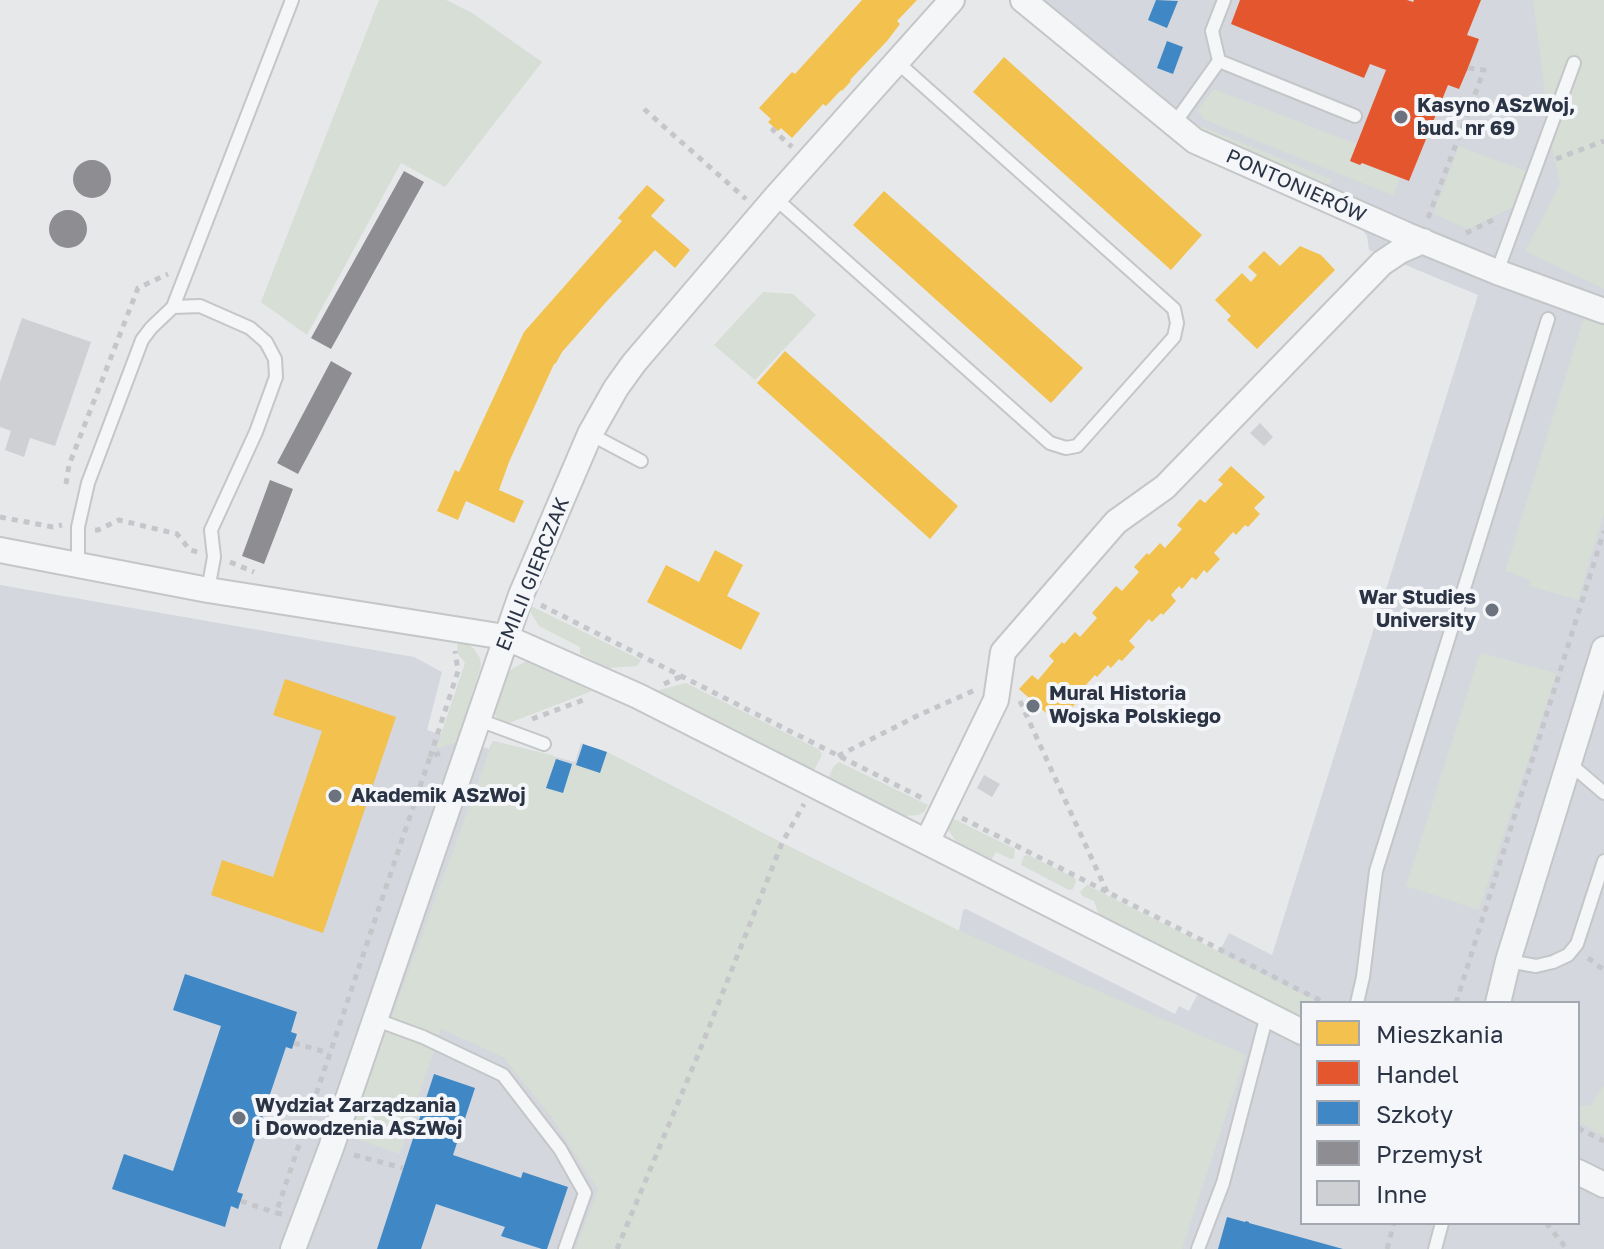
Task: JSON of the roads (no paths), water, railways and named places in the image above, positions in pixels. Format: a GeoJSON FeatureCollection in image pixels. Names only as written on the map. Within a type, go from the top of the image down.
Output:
{"type":"FeatureCollection","features":[{"type":"Feature","properties":{"kind":"street","name":"EMILII GIERCZAK"},"geometry":{"type":"LineString","coordinates":[[293,1249],[331,1148],[505,637],[590,434],[634,363],[775,198],[952,0]]}},
{"type":"Feature","properties":{"kind":"street","name":"PONTONIERÓW"},"geometry":{"type":"LineString","coordinates":[[1023,0],[1195,141],[1377,222],[1429,226],[1604,311]]}},
{"type":"Feature","properties":{"kind":"street"},"geometry":{"type":"LineString","coordinates":[[1377,222],[1382,263]]}},
{"type":"Feature","properties":{"kind":"street"},"geometry":{"type":"LineString","coordinates":[[927,842],[996,700],[1007,686],[1003,652],[1116,522],[1165,487],[1382,263],[1429,226]]}},
{"type":"Feature","properties":{"kind":"street"},"geometry":{"type":"LineString","coordinates":[[0,550],[208,590],[505,637],[638,696],[1300,1031]]}},
{"type":"Feature","properties":{"kind":"street"},"geometry":{"type":"LineString","coordinates":[[1498,1001],[1604,649]]}},
{"type":"Feature","properties":{"kind":"street"},"geometry":{"type":"LineString","coordinates":[[1580,1173],[1604,1185]]}},
{"type":"Feature","properties":{"kind":"lane"},"geometry":{"type":"LineString","coordinates":[[78,564],[78,527],[88,483],[142,340],[173,307],[292,0]]}},
{"type":"Feature","properties":{"kind":"lane"},"geometry":{"type":"LineString","coordinates":[[1174,124],[1219,61],[1212,31],[1224,0]]}},
{"type":"Feature","properties":{"kind":"lane"},"geometry":{"type":"LineString","coordinates":[[1219,61],[1355,116]]}},
{"type":"Feature","properties":{"kind":"lane"},"geometry":{"type":"LineString","coordinates":[[775,198],[1050,443],[1066,448],[1077,446],[1174,337],[1177,323],[1174,309],[897,62]]}},
{"type":"Feature","properties":{"kind":"lane"},"geometry":{"type":"LineString","coordinates":[[1500,261],[1574,63]]}},
{"type":"Feature","properties":{"kind":"lane"},"geometry":{"type":"LineString","coordinates":[[173,307],[200,306],[250,328],[266,342],[275,359],[276,377],[256,432],[211,530],[214,557],[208,590]]}},
{"type":"Feature","properties":{"kind":"lane"},"geometry":{"type":"LineString","coordinates":[[1357,1001],[1376,871],[1548,319]]}},
{"type":"Feature","properties":{"kind":"lane"},"geometry":{"type":"LineString","coordinates":[[590,434],[641,461]]}},
{"type":"Feature","properties":{"kind":"lane"},"geometry":{"type":"LineString","coordinates":[[479,720],[544,744]]}},
{"type":"Feature","properties":{"kind":"lane"},"geometry":{"type":"LineString","coordinates":[[1568,767],[1576,769],[1604,793]]}},
{"type":"Feature","properties":{"kind":"lane"},"geometry":{"type":"LineString","coordinates":[[1508,961],[1536,966],[1568,955],[1577,944],[1604,861]]}},
{"type":"Feature","properties":{"kind":"lane"},"geometry":{"type":"LineString","coordinates":[[1198,1249],[1223,1183],[1267,1015]]}},
{"type":"Feature","properties":{"kind":"lane"},"geometry":{"type":"LineString","coordinates":[[374,1019],[423,1037],[503,1075],[560,1149],[585,1193],[565,1249]]}},
{"type":"Feature","properties":{"kind":"lane"},"geometry":{"type":"LineString","coordinates":[[1435,1249],[1441,1225]]}},
{"type":"Feature","properties":{"kind":"place","name":"Kasyno ASzWoj, bud. nr 69"},"geometry":{"type":"Point","coordinates":[1401,117]}},
{"type":"Feature","properties":{"kind":"place","name":"War Studies University"},"geometry":{"type":"Point","coordinates":[1492,610]}},
{"type":"Feature","properties":{"kind":"place","name":"Mural Historia Wojska Polskiego"},"geometry":{"type":"Point","coordinates":[1033,706]}},
{"type":"Feature","properties":{"kind":"place","name":"Akademik ASzWoj"},"geometry":{"type":"Point","coordinates":[335,796]}},
{"type":"Feature","properties":{"kind":"place","name":"Wydział Zarządzania i Dowodzenia ASzWoj"},"geometry":{"type":"Point","coordinates":[239,1118]}}]}
